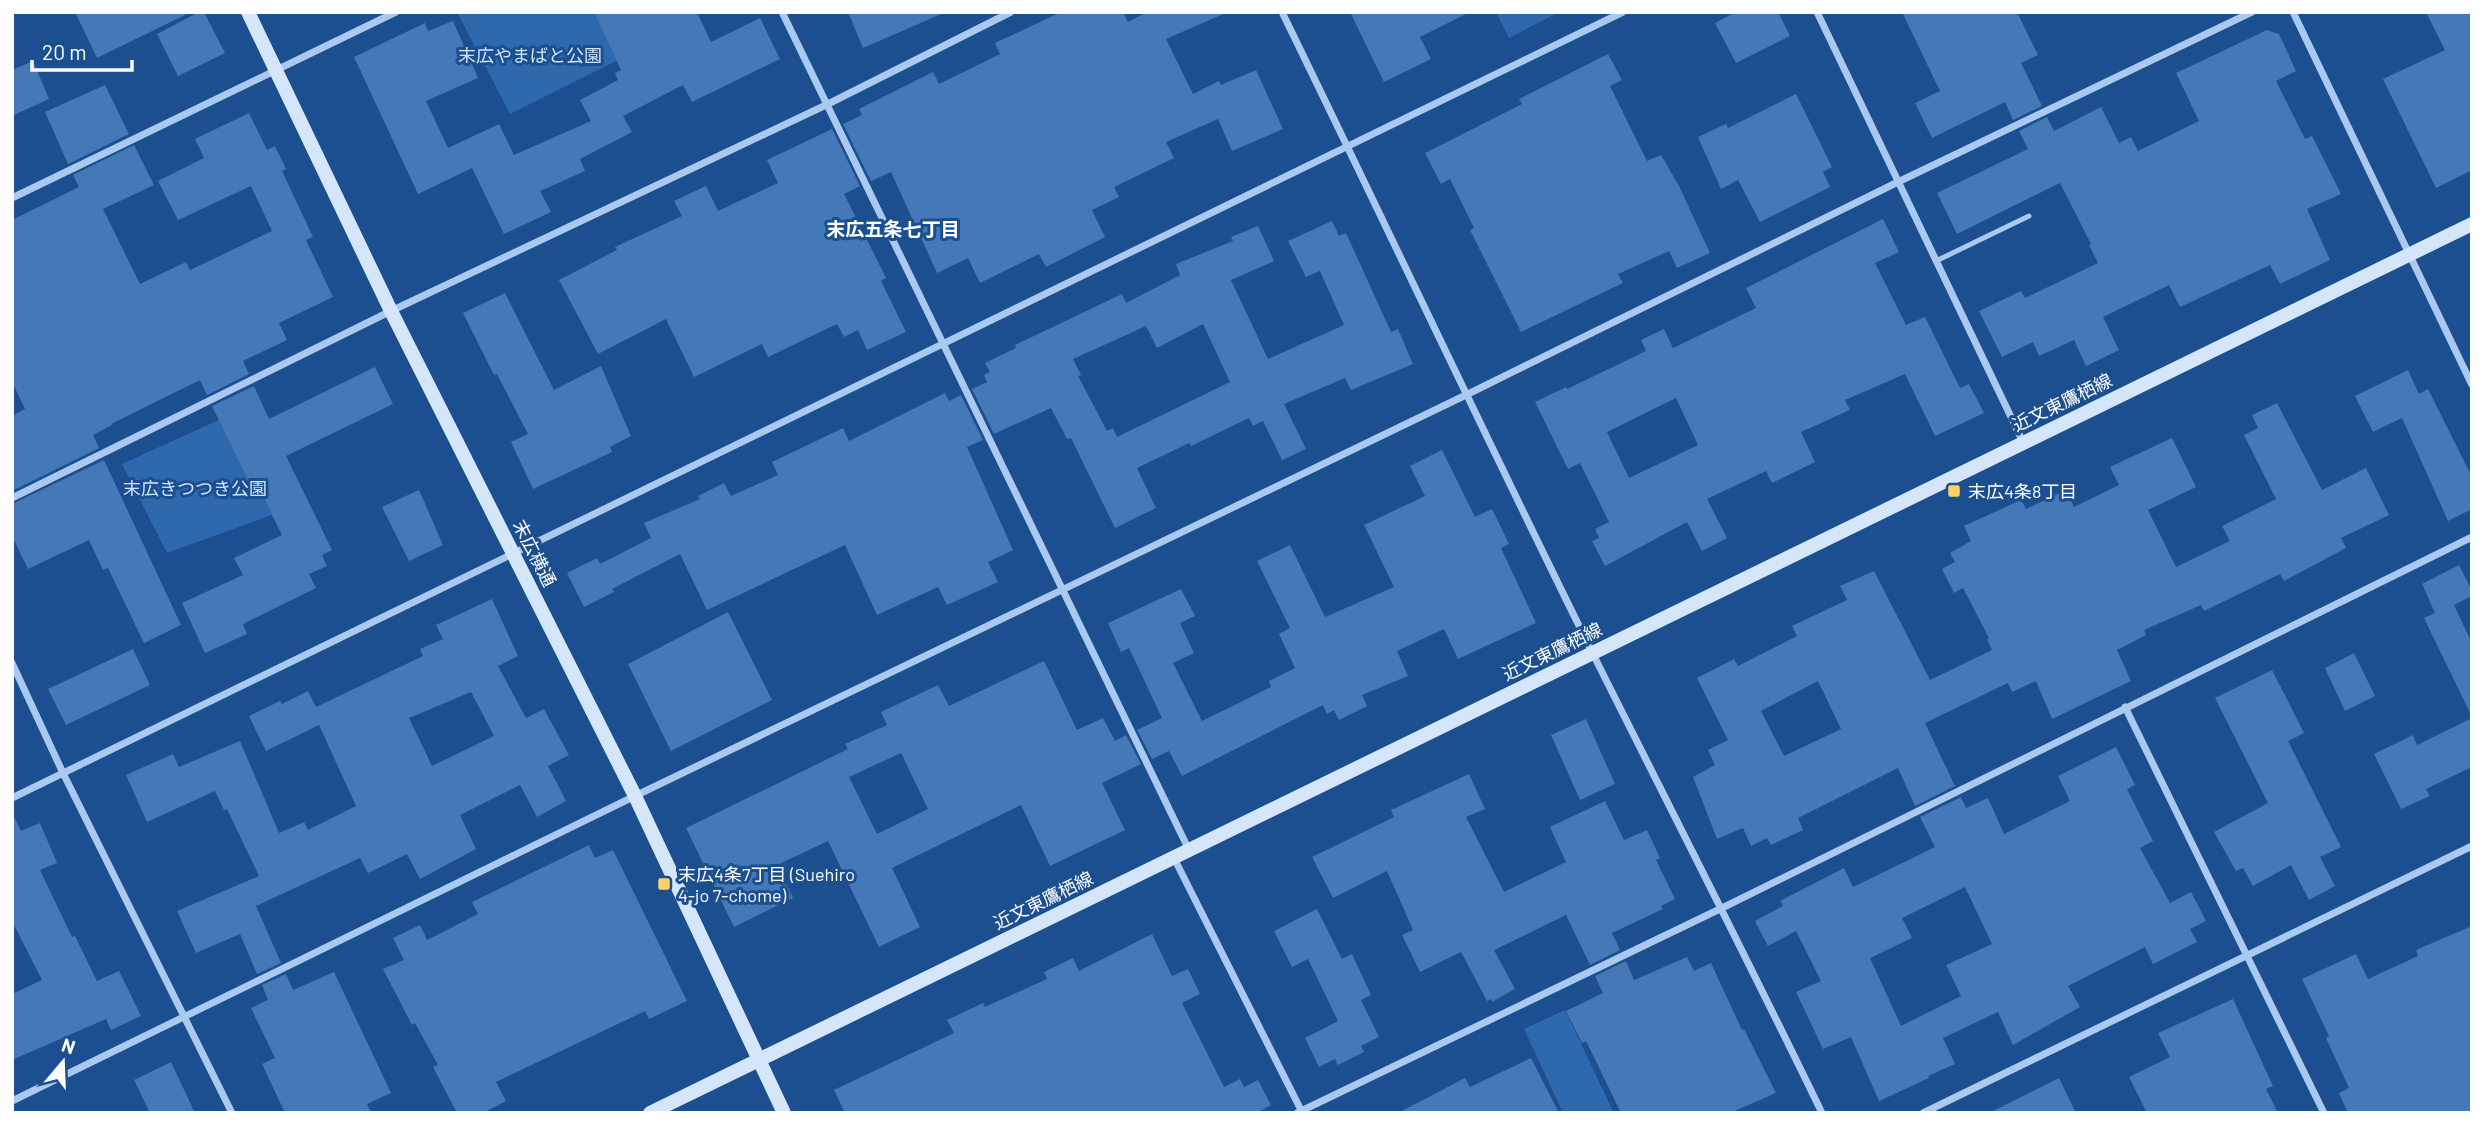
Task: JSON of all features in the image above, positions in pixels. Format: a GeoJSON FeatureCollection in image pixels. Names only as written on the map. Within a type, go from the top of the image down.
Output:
{"type":"FeatureCollection","features":[{"type":"Feature","properties":{"kind":"street","name":"末広横通"},"geometry":{"type":"LineString","coordinates":[[248,12],[391,311],[635,796],[784,1113]]}},
{"type":"Feature","properties":{"kind":"street"},"geometry":{"type":"LineString","coordinates":[[12,198],[396,12]]}},
{"type":"Feature","properties":{"kind":"street"},"geometry":{"type":"LineString","coordinates":[[782,12],[1189,850]]}},
{"type":"Feature","properties":{"kind":"street"},"geometry":{"type":"LineString","coordinates":[[12,498],[391,311],[826,105],[1011,12]]}},
{"type":"Feature","properties":{"kind":"street"},"geometry":{"type":"LineString","coordinates":[[1282,12],[1592,652],[1723,908],[1822,1113]]}},
{"type":"Feature","properties":{"kind":"street"},"geometry":{"type":"LineString","coordinates":[[12,797],[1623,12]]}},
{"type":"Feature","properties":{"kind":"street"},"geometry":{"type":"LineString","coordinates":[[1817,12],[2023,442]]}},
{"type":"Feature","properties":{"kind":"street"},"geometry":{"type":"LineString","coordinates":[[12,1101],[2252,12]]}},
{"type":"Feature","properties":{"kind":"street"},"geometry":{"type":"LineString","coordinates":[[2292,12],[2472,385]]}},
{"type":"Feature","properties":{"kind":"street","name":"近文東鷹栖線"},"geometry":{"type":"LineString","coordinates":[[650,1113],[2472,224]]}},
{"type":"Feature","properties":{"kind":"street"},"geometry":{"type":"LineString","coordinates":[[1174,858],[1300,1112],[1723,908],[2472,537]]}},
{"type":"Feature","properties":{"kind":"street"},"geometry":{"type":"LineString","coordinates":[[12,663],[63,773],[232,1113]]}},
{"type":"Feature","properties":{"kind":"street"},"geometry":{"type":"LineString","coordinates":[[2125,707],[2324,1113]]}},
{"type":"Feature","properties":{"kind":"street"},"geometry":{"type":"LineString","coordinates":[[1923,1113],[2472,846]]}},
{"type":"Feature","properties":{"kind":"lane"},"geometry":{"type":"LineString","coordinates":[[1936,261],[2029,216]]}},
{"type":"Feature","properties":{"kind":"green space","name":"末広やまばと公園"},"geometry":{"type":"Polygon","coordinates":[[[457,12],[594,12],[618,60],[510,114],[457,12]]]}},
{"type":"Feature","properties":{"kind":"green space"},"geometry":{"type":"Polygon","coordinates":[[[1496,12],[1559,12],[1509,38],[1496,12]]]}},
{"type":"Feature","properties":{"kind":"green space","name":"末広きつつき公園"},"geometry":{"type":"Polygon","coordinates":[[[221,419],[272,515],[167,553],[122,464],[221,419]]]}},
{"type":"Feature","properties":{"kind":"green space"},"geometry":{"type":"Polygon","coordinates":[[[1565,1010],[1613,1111],[1610,1113],[1563,1113],[1524,1029],[1565,1010]]]}},
{"type":"Feature","properties":{"kind":"building"},"geometry":{"type":"Polygon","coordinates":[[[75,12],[191,12],[97,58],[75,12]]]}},
{"type":"Feature","properties":{"kind":"building"},"geometry":{"type":"Polygon","coordinates":[[[199,12],[204,12],[225,53],[178,76],[157,34],[199,12]]]}},
{"type":"Feature","properties":{"kind":"building"},"geometry":{"type":"Polygon","coordinates":[[[594,12],[697,12],[711,42],[760,18],[780,59],[692,102],[683,85],[623,116],[632,132],[580,159],[585,171],[540,191],[551,212],[504,234],[472,168],[418,194],[354,57],[425,23],[428,31],[453,21],[478,78],[426,101],[448,148],[499,124],[514,155],[591,121],[580,100],[618,80],[615,73],[621,70],[594,12]]]}},
{"type":"Feature","properties":{"kind":"building"},"geometry":{"type":"Polygon","coordinates":[[[848,12],[946,12],[863,48],[848,12]]]}},
{"type":"Feature","properties":{"kind":"building"},"geometry":{"type":"Polygon","coordinates":[[[1061,12],[1123,12],[1128,22],[1147,12],[1228,12],[1166,39],[1193,94],[1219,81],[1221,85],[1256,70],[1283,129],[1232,151],[1218,119],[1166,142],[1174,158],[1114,187],[1119,197],[1092,210],[1105,237],[1046,267],[1039,254],[980,283],[968,258],[937,273],[891,172],[871,181],[843,124],[862,115],[859,109],[933,72],[939,84],[1000,54],[995,43],[1061,12]]]}},
{"type":"Feature","properties":{"kind":"building"},"geometry":{"type":"Polygon","coordinates":[[[1350,12],[1470,12],[1420,37],[1431,59],[1384,82],[1350,12]]]}},
{"type":"Feature","properties":{"kind":"building"},"geometry":{"type":"Polygon","coordinates":[[[1736,12],[1778,12],[1790,36],[1736,63],[1715,23],[1736,12]]]}},
{"type":"Feature","properties":{"kind":"building"},"geometry":{"type":"Polygon","coordinates":[[[1902,12],[2017,12],[2038,55],[2021,63],[2042,106],[2013,120],[2005,102],[1932,138],[1915,103],[1940,91],[1902,12]]]}},
{"type":"Feature","properties":{"kind":"building"},"geometry":{"type":"Polygon","coordinates":[[[2426,12],[2472,12],[2472,170],[2436,188],[2383,79],[2445,50],[2426,12]]]}},
{"type":"Feature","properties":{"kind":"building"},"geometry":{"type":"Polygon","coordinates":[[[2267,30],[2279,34],[2296,71],[2276,81],[2305,139],[2312,136],[2341,194],[2307,209],[2330,260],[2280,284],[2270,265],[2180,307],[2169,285],[2103,317],[2119,350],[2086,366],[2074,340],[2039,356],[2033,342],[2002,357],[1979,311],[2021,291],[2025,298],[2098,263],[2089,245],[2091,244],[2060,183],[1957,234],[1937,193],[2028,149],[2019,131],[2047,117],[2054,131],[2101,107],[2119,143],[2131,137],[2138,151],[2199,121],[2176,73],[2267,30]]]}},
{"type":"Feature","properties":{"kind":"building"},"geometry":{"type":"Polygon","coordinates":[[[1608,54],[1622,80],[1610,86],[1647,161],[1661,155],[1679,186],[1710,253],[1677,268],[1669,251],[1618,274],[1623,283],[1521,332],[1470,230],[1474,228],[1450,179],[1441,184],[1425,153],[1522,104],[1519,99],[1608,54]]]}},
{"type":"Feature","properties":{"kind":"building"},"geometry":{"type":"Polygon","coordinates":[[[33,61],[49,99],[12,116],[12,70],[33,61]]]}},
{"type":"Feature","properties":{"kind":"building"},"geometry":{"type":"Polygon","coordinates":[[[105,85],[129,134],[68,164],[45,112],[105,85]]]}},
{"type":"Feature","properties":{"kind":"building"},"geometry":{"type":"Polygon","coordinates":[[[1796,94],[1832,167],[1823,172],[1830,187],[1760,222],[1738,180],[1721,189],[1698,137],[1726,124],[1728,128],[1796,94]]]}},
{"type":"Feature","properties":{"kind":"building"},"geometry":{"type":"Polygon","coordinates":[[[249,113],[267,150],[275,146],[286,169],[282,171],[313,237],[306,240],[333,297],[279,323],[287,340],[243,361],[249,374],[207,395],[200,380],[111,424],[93,435],[99,448],[12,491],[12,416],[25,409],[12,382],[12,220],[79,187],[73,175],[134,145],[154,185],[103,209],[140,284],[186,262],[190,270],[272,231],[251,186],[178,220],[158,181],[204,158],[195,139],[249,113]]]}},
{"type":"Feature","properties":{"kind":"building"},"geometry":{"type":"Polygon","coordinates":[[[832,129],[860,186],[844,194],[886,278],[881,281],[906,332],[867,350],[858,330],[844,337],[837,324],[768,357],[762,344],[694,377],[666,319],[598,354],[559,280],[617,250],[615,247],[682,216],[674,201],[706,186],[718,211],[778,183],[767,160],[832,129]]]}},
{"type":"Feature","properties":{"kind":"building"},"geometry":{"type":"Polygon","coordinates":[[[1883,219],[1899,252],[1875,263],[1906,325],[1925,317],[1960,388],[1969,384],[1984,413],[1935,436],[1905,374],[1845,400],[1850,410],[1801,432],[1815,462],[1772,483],[1766,471],[1707,499],[1727,538],[1702,551],[1687,522],[1605,566],[1592,541],[1599,538],[1595,529],[1609,522],[1580,463],[1568,469],[1535,402],[1646,351],[1641,340],[1664,329],[1673,348],[1756,308],[1746,288],[1883,219]],[[1676,398],[1607,432],[1629,478],[1698,445],[1676,398]]]}},
{"type":"Feature","properties":{"kind":"building"},"geometry":{"type":"Polygon","coordinates":[[[1332,221],[1339,236],[1346,233],[1391,332],[1398,329],[1413,364],[1351,390],[1345,378],[1284,404],[1306,449],[1282,460],[1263,421],[1253,426],[1249,418],[1137,468],[1156,508],[1115,528],[1071,438],[1067,439],[1051,408],[994,434],[972,389],[987,382],[984,375],[990,372],[985,363],[1016,348],[1015,345],[1122,294],[1126,303],[1180,275],[1176,264],[1233,241],[1231,237],[1258,226],[1274,261],[1231,280],[1268,359],[1344,325],[1320,271],[1306,277],[1288,241],[1332,221]],[[1203,324],[1157,348],[1146,326],[1073,359],[1081,375],[1078,376],[1107,431],[1113,428],[1117,437],[1230,382],[1203,324]]]}},
{"type":"Feature","properties":{"kind":"building"},"geometry":{"type":"Polygon","coordinates":[[[505,293],[554,390],[601,366],[631,436],[610,447],[612,452],[533,489],[511,442],[528,434],[463,313],[505,293]]]}},
{"type":"Feature","properties":{"kind":"building"},"geometry":{"type":"Polygon","coordinates":[[[375,367],[393,404],[286,456],[332,550],[322,555],[327,566],[309,574],[316,588],[243,624],[247,634],[205,653],[182,603],[243,575],[234,558],[282,535],[258,487],[253,490],[212,406],[254,386],[269,419],[375,367]]]}},
{"type":"Feature","properties":{"kind":"building"},"geometry":{"type":"Polygon","coordinates":[[[2408,370],[2419,394],[2428,389],[2472,477],[2472,509],[2448,521],[2402,418],[2373,432],[2355,396],[2408,370]]]}},
{"type":"Feature","properties":{"kind":"building"},"geometry":{"type":"Polygon","coordinates":[[[945,393],[949,401],[961,395],[983,440],[967,447],[1013,550],[988,562],[998,582],[947,605],[938,587],[877,615],[845,545],[707,610],[680,554],[612,589],[614,592],[584,607],[567,573],[597,558],[600,564],[651,538],[644,523],[700,499],[698,496],[724,483],[731,496],[778,475],[772,462],[843,428],[849,441],[945,393]]]}},
{"type":"Feature","properties":{"kind":"building"},"geometry":{"type":"Polygon","coordinates":[[[2277,403],[2322,490],[2366,468],[2389,515],[2341,538],[2346,548],[2284,581],[2280,574],[2204,611],[2201,605],[2144,630],[2146,635],[2117,650],[2131,681],[2052,719],[2036,681],[2012,692],[2008,683],[1925,723],[1955,786],[1915,806],[1898,768],[1798,818],[1803,830],[1771,845],[1767,838],[1751,846],[1743,828],[1717,839],[1693,777],[1715,765],[1708,750],[1728,740],[1697,678],[1734,659],[1738,666],[1797,636],[1792,626],[1847,600],[1840,586],[1874,571],[1930,680],[1992,650],[1987,639],[1989,638],[1963,588],[1954,593],[1942,569],[1955,562],[1950,553],[1971,541],[1964,526],[2021,500],[2026,509],[2066,490],[2074,507],[2119,485],[2110,467],[2172,438],[2196,487],[2148,510],[2176,567],[2230,541],[2222,526],[2276,499],[2244,435],[2258,428],[2252,415],[2277,403]],[[1818,681],[1761,711],[1784,756],[1841,729],[1818,681]]]}},
{"type":"Feature","properties":{"kind":"building"},"geometry":{"type":"Polygon","coordinates":[[[1442,450],[1475,517],[1492,509],[1509,544],[1501,548],[1536,623],[1458,659],[1444,629],[1397,651],[1408,676],[1362,695],[1367,706],[1339,720],[1334,710],[1327,714],[1323,705],[1182,776],[1169,751],[1152,759],[1137,730],[1162,718],[1129,648],[1121,652],[1108,623],[1181,589],[1195,616],[1180,623],[1194,653],[1173,663],[1202,721],[1271,687],[1269,681],[1295,668],[1279,634],[1290,628],[1257,561],[1290,545],[1325,617],[1394,587],[1364,525],[1425,496],[1410,466],[1442,450]]]}},
{"type":"Feature","properties":{"kind":"building"},"geometry":{"type":"Polygon","coordinates":[[[104,460],[181,625],[144,643],[108,568],[103,570],[89,540],[28,569],[12,536],[12,504],[104,460]]]}},
{"type":"Feature","properties":{"kind":"building"},"geometry":{"type":"Polygon","coordinates":[[[419,490],[443,545],[409,561],[382,507],[419,490]]]}},
{"type":"Feature","properties":{"kind":"building"},"geometry":{"type":"Polygon","coordinates":[[[2459,565],[2472,591],[2472,596],[2454,605],[2472,643],[2472,717],[2424,618],[2435,613],[2422,584],[2459,565]]]}},
{"type":"Feature","properties":{"kind":"building"},"geometry":{"type":"Polygon","coordinates":[[[492,599],[518,656],[498,666],[526,718],[544,709],[569,755],[548,766],[566,801],[537,817],[520,785],[460,815],[476,849],[420,879],[407,854],[368,873],[360,858],[256,906],[281,963],[257,974],[240,934],[196,953],[177,911],[259,876],[227,809],[224,810],[215,791],[147,822],[126,775],[173,754],[179,767],[240,741],[279,833],[304,822],[308,830],[356,806],[319,725],[266,751],[249,716],[308,691],[316,707],[423,656],[420,649],[443,639],[436,625],[492,599]],[[471,692],[409,718],[432,766],[494,736],[471,692]]]}},
{"type":"Feature","properties":{"kind":"building"},"geometry":{"type":"Polygon","coordinates":[[[728,612],[772,700],[671,751],[628,664],[728,612]]]}},
{"type":"Feature","properties":{"kind":"building"},"geometry":{"type":"Polygon","coordinates":[[[133,649],[150,685],[66,725],[48,689],[133,649]]]}},
{"type":"Feature","properties":{"kind":"building"},"geometry":{"type":"Polygon","coordinates":[[[2354,653],[2375,696],[2345,711],[2325,668],[2354,653]]]}},
{"type":"Feature","properties":{"kind":"building"},"geometry":{"type":"Polygon","coordinates":[[[1044,661],[1077,730],[1103,718],[1115,741],[1126,735],[1141,764],[1102,783],[1125,830],[1050,866],[1021,805],[892,868],[920,927],[879,947],[828,841],[777,865],[793,898],[734,927],[686,828],[848,749],[845,744],[887,725],[881,712],[938,685],[949,706],[1044,661]],[[901,753],[849,777],[877,834],[928,809],[901,753]]]}},
{"type":"Feature","properties":{"kind":"building"},"geometry":{"type":"Polygon","coordinates":[[[2272,670],[2304,733],[2288,741],[2341,847],[2320,857],[2335,886],[2309,900],[2291,865],[2253,886],[2243,868],[2236,871],[2214,832],[2268,803],[2215,698],[2272,670]]]}},
{"type":"Feature","properties":{"kind":"building"},"geometry":{"type":"Polygon","coordinates":[[[2472,718],[2472,767],[2426,789],[2430,796],[2401,809],[2374,754],[2413,735],[2417,745],[2472,718]]]}},
{"type":"Feature","properties":{"kind":"building"},"geometry":{"type":"Polygon","coordinates":[[[1586,719],[1615,784],[1580,800],[1551,735],[1586,719]]]}},
{"type":"Feature","properties":{"kind":"building"},"geometry":{"type":"Polygon","coordinates":[[[2116,747],[2135,785],[2127,789],[2153,841],[2140,848],[2170,903],[2191,892],[2206,921],[2190,929],[2197,942],[2153,964],[2145,947],[2068,986],[2080,1007],[2013,1045],[1998,1012],[1943,1038],[1955,1064],[1879,1101],[1851,1037],[1823,1049],[1796,992],[1821,981],[1796,931],[1768,946],[1755,921],[1783,906],[1780,901],[1844,868],[1853,887],[1935,847],[1920,817],[1961,797],[1966,808],[1988,798],[2004,834],[2070,801],[2058,776],[2116,747]],[[1965,887],[1902,918],[1912,938],[1870,958],[1901,1026],[1961,996],[1946,965],[1992,944],[1965,887]]]}},
{"type":"Feature","properties":{"kind":"building"},"geometry":{"type":"Polygon","coordinates":[[[1469,774],[1485,809],[1466,817],[1504,892],[1566,862],[1550,827],[1605,801],[1624,840],[1647,830],[1660,858],[1656,860],[1675,899],[1661,906],[1663,909],[1612,933],[1620,950],[1590,965],[1566,915],[1494,950],[1515,989],[1492,1002],[1491,999],[1487,1001],[1461,952],[1420,972],[1402,935],[1413,930],[1387,871],[1333,898],[1312,857],[1394,817],[1391,810],[1469,774]]]}},
{"type":"Feature","properties":{"kind":"building"},"geometry":{"type":"Polygon","coordinates":[[[12,812],[21,831],[40,823],[57,863],[40,870],[72,937],[75,936],[97,981],[119,971],[141,1016],[111,1030],[106,1019],[12,1060],[12,994],[42,980],[12,921],[12,812]]]}},
{"type":"Feature","properties":{"kind":"building"},"geometry":{"type":"Polygon","coordinates":[[[589,845],[595,858],[613,850],[687,1001],[649,1019],[645,1011],[496,1082],[506,1101],[483,1113],[457,1113],[433,1067],[438,1065],[415,1023],[412,1025],[383,969],[404,960],[393,938],[420,925],[427,940],[478,914],[472,902],[589,845]]]}},
{"type":"Feature","properties":{"kind":"building"},"geometry":{"type":"Polygon","coordinates":[[[1317,909],[1342,959],[1352,954],[1371,995],[1361,1000],[1379,1037],[1361,1046],[1364,1052],[1338,1065],[1335,1059],[1319,1067],[1305,1038],[1338,1021],[1308,959],[1292,967],[1274,931],[1317,909]]]}},
{"type":"Feature","properties":{"kind":"building"},"geometry":{"type":"Polygon","coordinates":[[[2472,926],[2472,1113],[2348,1113],[2339,1093],[2349,1088],[2326,1038],[2329,1036],[2302,979],[2356,954],[2368,979],[2418,956],[2416,950],[2472,926]]]}},
{"type":"Feature","properties":{"kind":"building"},"geometry":{"type":"Polygon","coordinates":[[[1152,934],[1172,976],[1188,969],[1200,994],[1182,1003],[1224,1087],[1240,1079],[1244,1087],[1258,1080],[1271,1105],[1257,1113],[845,1113],[834,1090],[954,1033],[947,1020],[983,1003],[985,1007],[1047,979],[1044,972],[1073,958],[1079,971],[1152,934]]]}},
{"type":"Feature","properties":{"kind":"building"},"geometry":{"type":"Polygon","coordinates":[[[1687,957],[1694,971],[1711,963],[1742,1030],[1744,1029],[1776,1093],[1730,1113],[1621,1113],[1586,1041],[1582,1043],[1566,1011],[1603,993],[1595,976],[1626,961],[1634,980],[1687,957]]]}},
{"type":"Feature","properties":{"kind":"building"},"geometry":{"type":"Polygon","coordinates":[[[334,972],[391,1093],[367,1104],[371,1113],[285,1113],[262,1064],[275,1058],[251,1008],[268,1000],[262,985],[286,974],[293,990],[334,972]]]}},
{"type":"Feature","properties":{"kind":"building"},"geometry":{"type":"Polygon","coordinates":[[[2233,999],[2273,1086],[2266,1089],[2278,1113],[2147,1113],[2129,1077],[2170,1057],[2158,1033],[2233,999]]]}},
{"type":"Feature","properties":{"kind":"building"},"geometry":{"type":"Polygon","coordinates":[[[1531,1058],[1559,1113],[1398,1113],[1465,1078],[1470,1087],[1531,1058]]]}},
{"type":"Feature","properties":{"kind":"building"},"geometry":{"type":"Polygon","coordinates":[[[171,1062],[195,1113],[150,1113],[134,1080],[171,1062]]]}},
{"type":"Feature","properties":{"kind":"building"},"geometry":{"type":"Polygon","coordinates":[[[2059,1078],[2076,1113],[1989,1113],[2059,1078]]]}},
{"type":"Feature","properties":{"kind":"place","name":"末広4条8丁目"},"geometry":{"type":"Point","coordinates":[1954,491]}},
{"type":"Feature","properties":{"kind":"place","name":"末広4条7丁目 (Suehiro 4-jo 7-chome)"},"geometry":{"type":"Point","coordinates":[664,884]}},
{"type":"Feature","properties":{"kind":"district","name":"末広五条七丁目"},"geometry":{"type":"Point","coordinates":[893,228]}}]}
